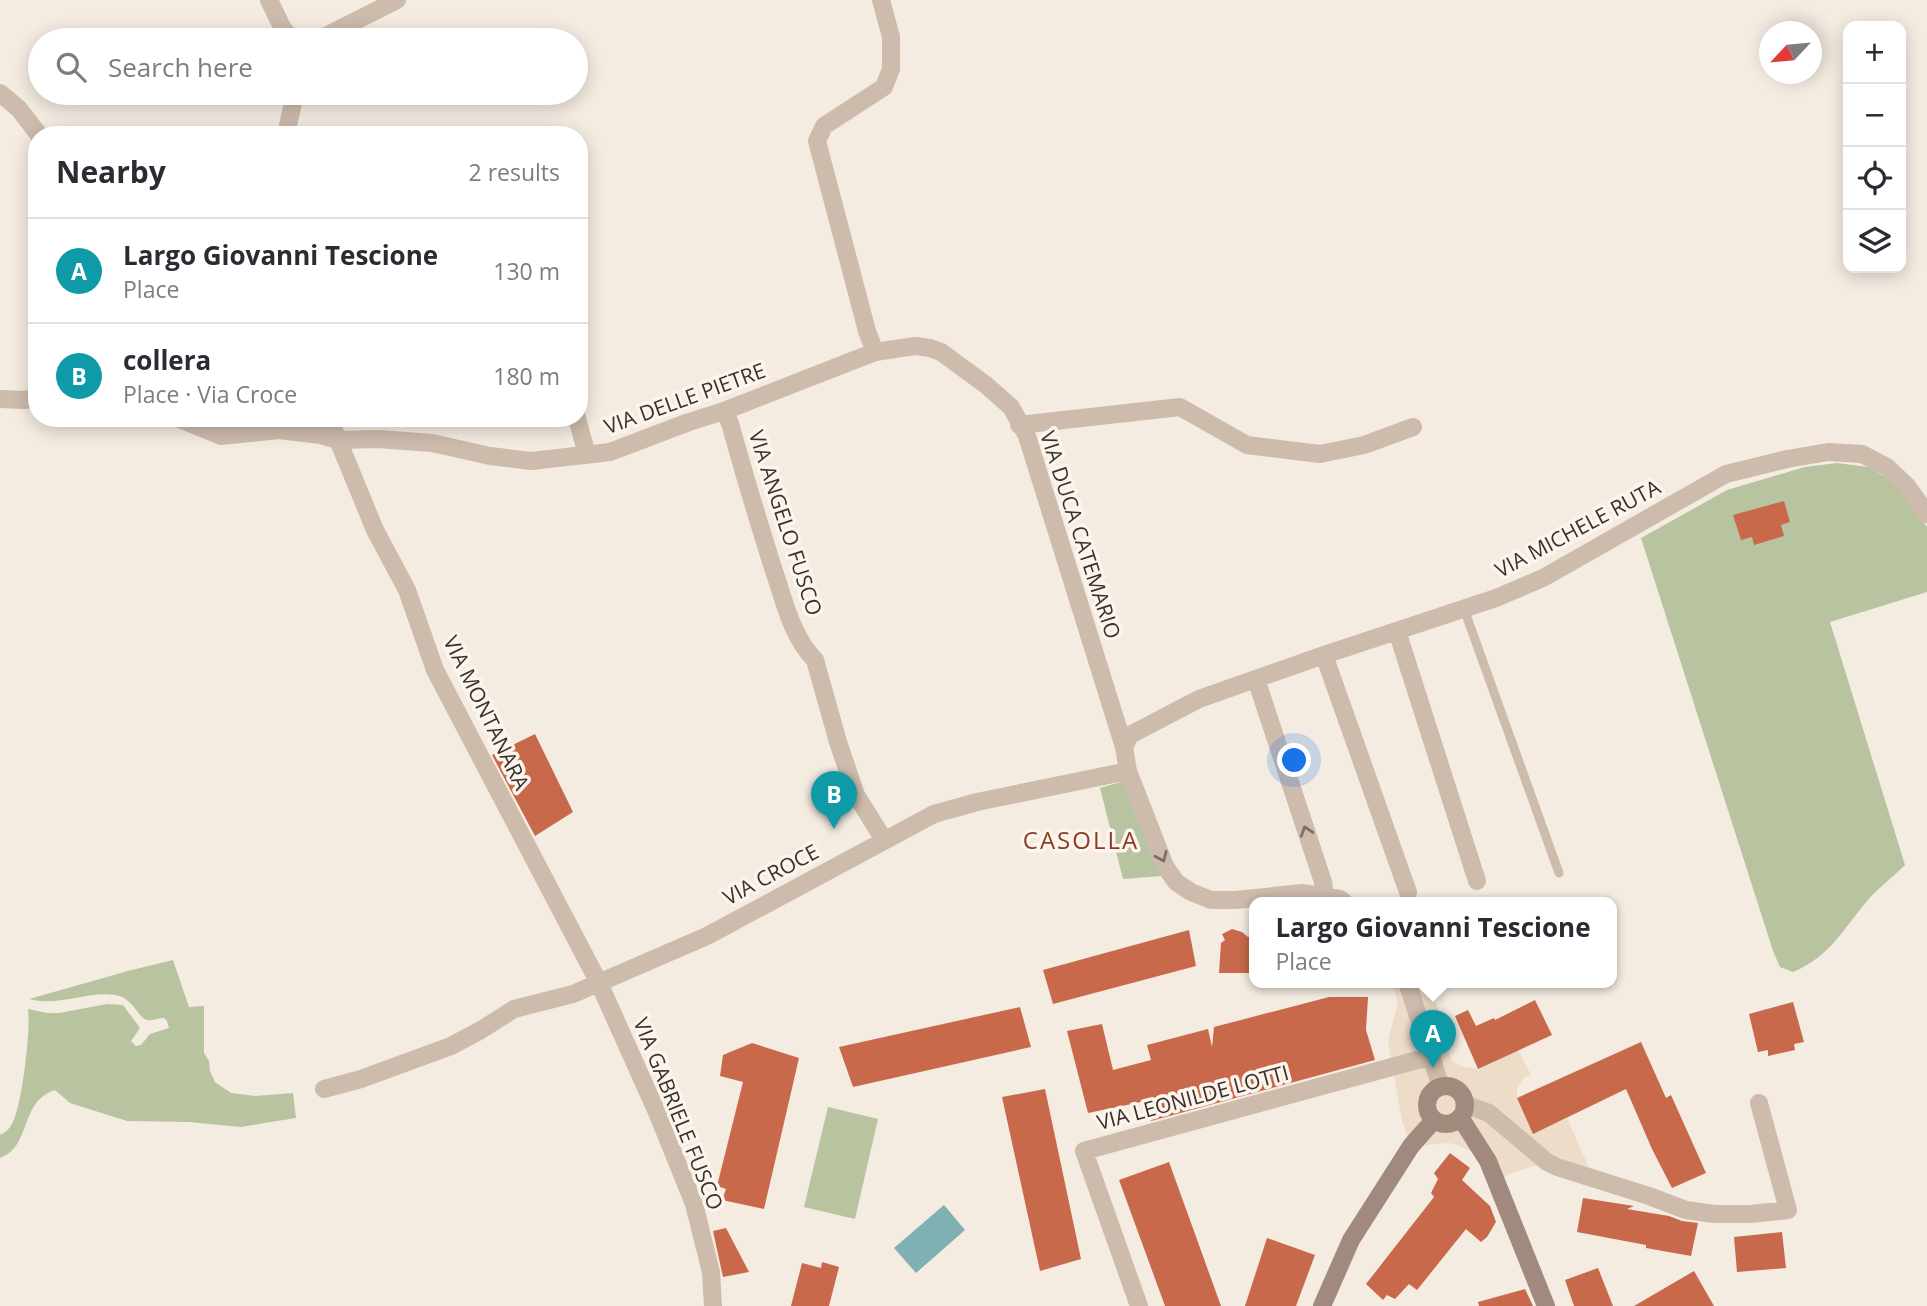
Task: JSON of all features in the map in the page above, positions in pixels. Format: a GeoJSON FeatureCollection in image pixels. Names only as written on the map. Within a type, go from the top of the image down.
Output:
{"type":"FeatureCollection","features":[{"type":"Feature","properties":{"kind":"street"},"geometry":{"type":"LineString","coordinates":[[269,0],[283,28]]}},
{"type":"Feature","properties":{"kind":"street"},"geometry":{"type":"LineString","coordinates":[[342,28],[397,0]]}},
{"type":"Feature","properties":{"kind":"street"},"geometry":{"type":"LineString","coordinates":[[875,352],[867,331],[817,141],[824,126],[884,87],[891,69],[891,37],[881,0]]}},
{"type":"Feature","properties":{"kind":"street"},"geometry":{"type":"LineString","coordinates":[[0,93],[19,109],[32,126]]}},
{"type":"Feature","properties":{"kind":"street"},"geometry":{"type":"LineString","coordinates":[[288,126],[292,105]]}},
{"type":"Feature","properties":{"kind":"street","name":"VIA DUCA CATEMARIO"},"geometry":{"type":"LineString","coordinates":[[875,352],[915,346],[941,352],[986,384],[1011,407],[1027,436],[1124,747],[1128,771],[1165,866],[1176,882],[1211,900],[1249,899]]}},
{"type":"Feature","properties":{"kind":"street","name":"VIA DELLE PIETRE"},"geometry":{"type":"LineString","coordinates":[[199,427],[221,436],[279,430],[338,440],[379,439],[432,443],[490,456],[531,461],[587,455],[610,452],[875,352]]}},
{"type":"Feature","properties":{"kind":"street"},"geometry":{"type":"LineString","coordinates":[[0,399],[28,399]]}},
{"type":"Feature","properties":{"kind":"street"},"geometry":{"type":"LineString","coordinates":[[1019,425],[1180,407],[1247,445],[1320,454],[1364,445],[1413,427]]}},
{"type":"Feature","properties":{"kind":"street","name":"VIA ANGELO FUSCO"},"geometry":{"type":"LineString","coordinates":[[724,411],[790,619],[805,650],[815,660],[856,795],[886,839]]}},
{"type":"Feature","properties":{"kind":"street","name":"VIA MONTANARA"},"geometry":{"type":"LineString","coordinates":[[333,427],[375,530],[407,590],[435,670],[599,984]]}},
{"type":"Feature","properties":{"kind":"street"},"geometry":{"type":"LineString","coordinates":[[579,427],[587,455]]}},
{"type":"Feature","properties":{"kind":"street","name":"VIA MICHELE RUTA"},"geometry":{"type":"LineString","coordinates":[[1124,747],[1130,735],[1199,699],[1496,598],[1543,578],[1727,474],[1828,452],[1862,454],[1887,467],[1921,495],[1927,514]]}},
{"type":"Feature","properties":{"kind":"street"},"geometry":{"type":"LineString","coordinates":[[1397,631],[1477,880]]}},
{"type":"Feature","properties":{"kind":"street"},"geometry":{"type":"LineString","coordinates":[[1324,655],[1408,892]]}},
{"type":"Feature","properties":{"kind":"street"},"geometry":{"type":"LineString","coordinates":[[1256,679],[1323,883],[1325,897]]}},
{"type":"Feature","properties":{"kind":"street","name":"VIA CROCE"},"geometry":{"type":"LineString","coordinates":[[324,1089],[362,1079],[451,1046],[514,1009],[573,995],[707,936],[934,814],[977,802],[1128,771]]}},
{"type":"Feature","properties":{"kind":"street","name":"VIA DUCA CATEMARIO"},"geometry":{"type":"LineString","coordinates":[[1264,897],[1302,893],[1325,897]]}},
{"type":"Feature","properties":{"kind":"street","name":"VIA GABRIELE FUSCO"},"geometry":{"type":"LineString","coordinates":[[599,984],[656,1110],[694,1204],[711,1272],[713,1306]]}},
{"type":"Feature","properties":{"kind":"street"},"geometry":{"type":"LineString","coordinates":[[1409,988],[1441,1087]]}},
{"type":"Feature","properties":{"kind":"street","name":"VIA LEONILDE LOTTI"},"geometry":{"type":"LineString","coordinates":[[1139,1306],[1084,1151],[1432,1056]]}},
{"type":"Feature","properties":{"kind":"street"},"geometry":{"type":"LineString","coordinates":[[1441,1087],[1453,1088],[1464,1099],[1462,1111],[1456,1121],[1445,1124],[1434,1120],[1428,1110],[1428,1098],[1441,1087]]}},
{"type":"Feature","properties":{"kind":"street"},"geometry":{"type":"LineString","coordinates":[[1462,1111],[1489,1113],[1546,1162],[1557,1167],[1686,1210],[1726,1214],[1788,1210],[1759,1103]]}},
{"type":"Feature","properties":{"kind":"street"},"geometry":{"type":"LineString","coordinates":[[1462,1111],[1488,1161],[1546,1306]]}},
{"type":"Feature","properties":{"kind":"street"},"geometry":{"type":"LineString","coordinates":[[1322,1306],[1350,1240],[1411,1146],[1434,1120]]}},
{"type":"Feature","properties":{"kind":"lane"},"geometry":{"type":"LineString","coordinates":[[1464,609],[1559,873]]}},
{"type":"Feature","properties":{"kind":"green space"},"geometry":{"type":"Polygon","coordinates":[[[1837,463],[1868,467],[1889,479],[1906,495],[1927,527],[1927,592],[1830,622],[1905,865],[1872,895],[1827,950],[1793,972],[1780,967],[1773,951],[1641,538],[1727,490],[1805,467],[1837,463]]]}},
{"type":"Feature","properties":{"kind":"green space"},"geometry":{"type":"Polygon","coordinates":[[[1124,781],[1162,876],[1123,879],[1100,788],[1124,781]]]}},
{"type":"Feature","properties":{"kind":"green space"},"geometry":{"type":"Polygon","coordinates":[[[173,960],[189,1007],[204,1006],[204,1053],[215,1082],[231,1093],[255,1096],[293,1093],[296,1118],[241,1127],[189,1122],[127,1121],[70,1103],[55,1090],[36,1104],[17,1144],[0,1158],[0,1135],[7,1131],[16,1115],[22,1085],[28,1009],[59,1013],[107,1004],[123,1005],[140,1028],[131,1041],[136,1046],[141,1045],[150,1034],[169,1028],[164,1018],[145,1019],[126,1000],[115,995],[51,1001],[29,999],[173,960]]]}},
{"type":"Feature","properties":{"kind":"green space"},"geometry":{"type":"Polygon","coordinates":[[[828,1107],[878,1119],[855,1219],[804,1207],[828,1107]]]}},
{"type":"Feature","properties":{"kind":"shaded area"},"geometry":{"type":"Polygon","coordinates":[[[1394,988],[1429,988],[1443,1021],[1437,1025],[1452,1060],[1461,1066],[1478,1069],[1518,1050],[1531,1075],[1524,1078],[1517,1088],[1517,1098],[1533,1133],[1567,1118],[1591,1172],[1547,1162],[1511,1173],[1496,1181],[1481,1167],[1472,1152],[1460,1146],[1450,1143],[1411,1146],[1402,1121],[1388,1041],[1398,1002],[1394,988]]]}},
{"type":"Feature","properties":{"kind":"water"},"geometry":{"type":"Polygon","coordinates":[[[944,1205],[965,1230],[916,1273],[894,1248],[944,1205]]]}},
{"type":"Feature","properties":{"kind":"building"},"geometry":{"type":"Polygon","coordinates":[[[1784,501],[1790,522],[1781,525],[1784,536],[1754,545],[1752,537],[1741,540],[1733,515],[1784,501]]]}},
{"type":"Feature","properties":{"kind":"building"},"geometry":{"type":"Polygon","coordinates":[[[535,734],[573,812],[535,836],[492,755],[535,734]]]}},
{"type":"Feature","properties":{"kind":"building"},"geometry":{"type":"Polygon","coordinates":[[[1232,929],[1249,937],[1249,973],[1219,973],[1221,943],[1225,940],[1222,934],[1232,929]]]}},
{"type":"Feature","properties":{"kind":"building"},"geometry":{"type":"Polygon","coordinates":[[[1189,930],[1196,966],[1053,1004],[1043,970],[1189,930]]]}},
{"type":"Feature","properties":{"kind":"building"},"geometry":{"type":"Polygon","coordinates":[[[1329,997],[1368,997],[1366,1030],[1375,1060],[1151,1121],[1146,1101],[1088,1113],[1067,1031],[1102,1024],[1113,1070],[1151,1060],[1147,1045],[1208,1029],[1212,1047],[1214,1027],[1329,997]]]}},
{"type":"Feature","properties":{"kind":"building"},"geometry":{"type":"Polygon","coordinates":[[[1535,1000],[1552,1035],[1478,1069],[1455,1016],[1468,1010],[1476,1026],[1494,1018],[1495,1020],[1535,1000]]]}},
{"type":"Feature","properties":{"kind":"building"},"geometry":{"type":"Polygon","coordinates":[[[1793,1002],[1804,1042],[1794,1044],[1795,1050],[1768,1056],[1768,1050],[1758,1052],[1749,1014],[1793,1002]]]}},
{"type":"Feature","properties":{"kind":"building"},"geometry":{"type":"Polygon","coordinates":[[[1020,1007],[1031,1047],[853,1087],[839,1047],[1020,1007]]]}},
{"type":"Feature","properties":{"kind":"building"},"geometry":{"type":"Polygon","coordinates":[[[1641,1042],[1666,1098],[1671,1095],[1706,1173],[1672,1188],[1626,1089],[1533,1134],[1517,1098],[1641,1042]]]}},
{"type":"Feature","properties":{"kind":"building"},"geometry":{"type":"Polygon","coordinates":[[[752,1043],[799,1058],[764,1209],[722,1200],[726,1189],[717,1186],[743,1082],[720,1076],[723,1055],[752,1043]]]}},
{"type":"Feature","properties":{"kind":"building"},"geometry":{"type":"Polygon","coordinates":[[[1045,1089],[1081,1259],[1040,1271],[1002,1097],[1045,1089]]]}},
{"type":"Feature","properties":{"kind":"building"},"geometry":{"type":"Polygon","coordinates":[[[1450,1153],[1470,1168],[1462,1180],[1490,1206],[1496,1222],[1481,1242],[1466,1229],[1417,1290],[1409,1284],[1395,1299],[1387,1295],[1383,1300],[1366,1284],[1434,1197],[1431,1193],[1438,1179],[1434,1173],[1450,1153]]]}},
{"type":"Feature","properties":{"kind":"building"},"geometry":{"type":"Polygon","coordinates":[[[1169,1162],[1221,1306],[1165,1306],[1119,1180],[1169,1162]]]}},
{"type":"Feature","properties":{"kind":"building"},"geometry":{"type":"Polygon","coordinates":[[[1583,1198],[1634,1206],[1627,1209],[1698,1223],[1691,1256],[1577,1232],[1583,1198]]]}},
{"type":"Feature","properties":{"kind":"building"},"geometry":{"type":"Polygon","coordinates":[[[726,1228],[749,1272],[723,1277],[713,1231],[726,1228]]]}},
{"type":"Feature","properties":{"kind":"building"},"geometry":{"type":"Polygon","coordinates":[[[1782,1232],[1786,1268],[1737,1272],[1734,1237],[1782,1232]]]}},
{"type":"Feature","properties":{"kind":"building"},"geometry":{"type":"Polygon","coordinates":[[[1267,1238],[1315,1255],[1296,1306],[1245,1306],[1267,1238]]]}},
{"type":"Feature","properties":{"kind":"building"},"geometry":{"type":"Polygon","coordinates":[[[822,1262],[839,1267],[829,1306],[791,1306],[802,1263],[821,1268],[822,1262]]]}},
{"type":"Feature","properties":{"kind":"building"},"geometry":{"type":"Polygon","coordinates":[[[1598,1268],[1613,1306],[1574,1306],[1565,1280],[1598,1268]]]}},
{"type":"Feature","properties":{"kind":"building"},"geometry":{"type":"Polygon","coordinates":[[[1694,1271],[1714,1306],[1634,1306],[1694,1271]]]}},
{"type":"Feature","properties":{"kind":"building"},"geometry":{"type":"Polygon","coordinates":[[[1525,1289],[1533,1306],[1479,1306],[1478,1302],[1525,1289]]]}},
{"type":"Feature","properties":{"kind":"place","name":"collera"},"geometry":{"type":"Point","coordinates":[834,829]}},
{"type":"Feature","properties":{"kind":"place","name":"Largo Giovanni Tescione"},"geometry":{"type":"Point","coordinates":[1433,1068]}},
{"type":"Feature","properties":{"kind":"district","name":"CASOLLA"},"geometry":{"type":"Point","coordinates":[1081,841]}}]}
